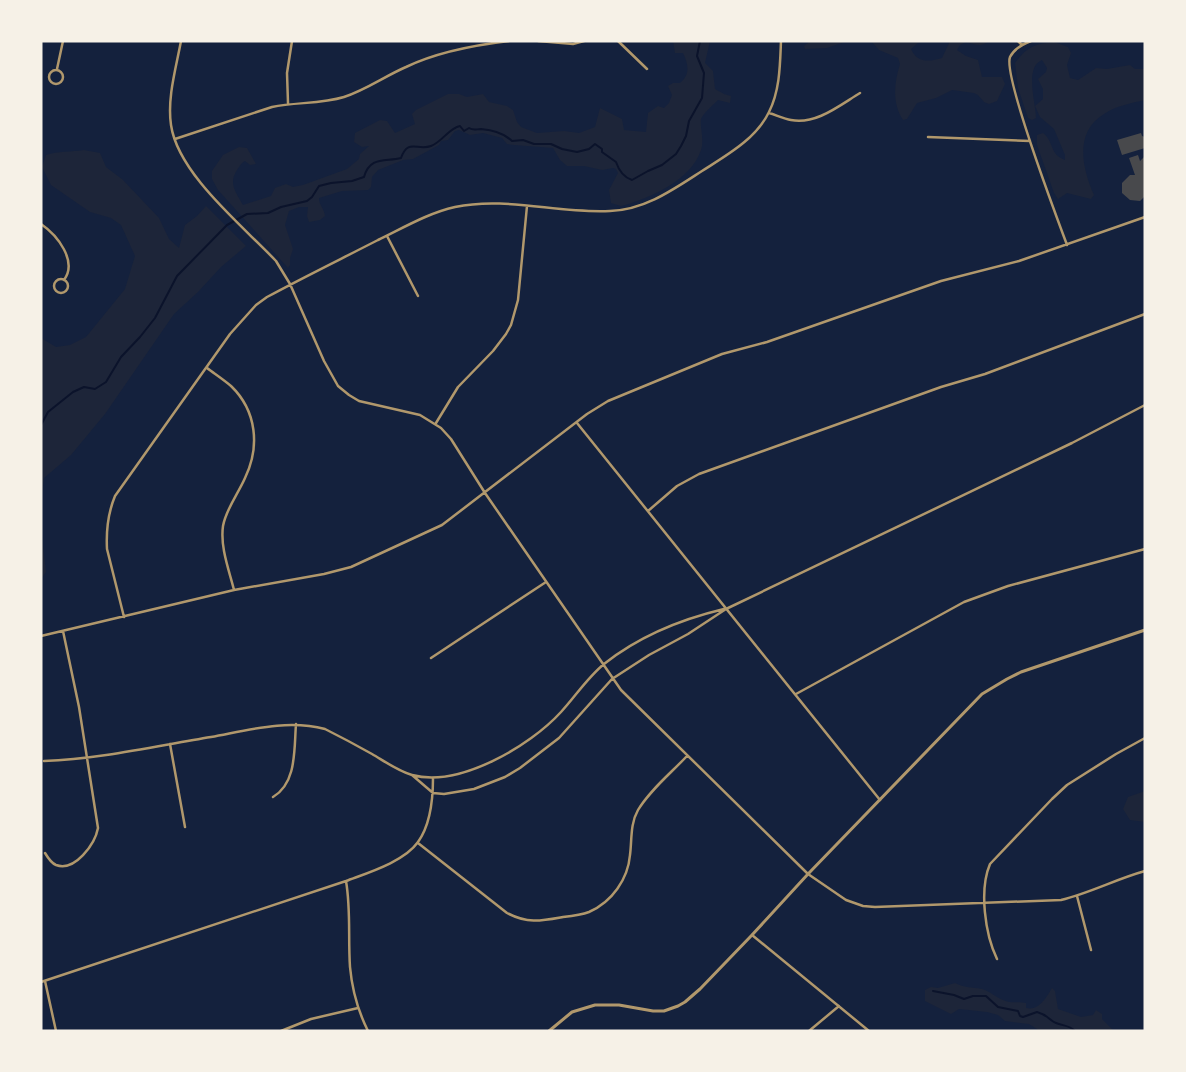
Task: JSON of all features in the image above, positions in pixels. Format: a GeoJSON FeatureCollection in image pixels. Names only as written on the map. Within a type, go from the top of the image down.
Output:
{"type":"FeatureCollection","features":[{"type":"Feature","properties":{"kind":"street"},"geometry":{"type":"LineString","coordinates":[[57,70],[62,41]]}},
{"type":"Feature","properties":{"kind":"street"},"geometry":{"type":"LineString","coordinates":[[181,41],[170,102],[171,126],[174,139],[192,171],[243,228],[276,261],[290,284],[324,361],[338,386],[360,401],[420,415],[436,423],[451,439],[612,679],[687,756],[808,874],[846,900],[864,906],[1048,902],[1077,896],[1145,871]]}},
{"type":"Feature","properties":{"kind":"street"},"geometry":{"type":"LineString","coordinates":[[288,103],[287,73],[292,41]]}},
{"type":"Feature","properties":{"kind":"street"},"geometry":{"type":"LineString","coordinates":[[174,139],[272,106],[342,97],[428,58],[510,41]]}},
{"type":"Feature","properties":{"kind":"street"},"geometry":{"type":"LineString","coordinates":[[538,41],[573,44],[584,41]]}},
{"type":"Feature","properties":{"kind":"street"},"geometry":{"type":"LineString","coordinates":[[618,41],[647,69]]}},
{"type":"Feature","properties":{"kind":"street"},"geometry":{"type":"LineString","coordinates":[[124,617],[107,549],[107,526],[112,505],[122,486],[237,326],[256,305],[290,284],[387,236],[423,219],[453,208],[493,204],[599,212],[642,205],[666,194],[732,152],[751,137],[769,113],[778,84],[782,41]]}},
{"type":"Feature","properties":{"kind":"street"},"geometry":{"type":"LineString","coordinates":[[1018,41],[1022,45]]}},
{"type":"Feature","properties":{"kind":"street"},"geometry":{"type":"LineString","coordinates":[[1031,41],[1022,45],[1010,57],[1010,69],[1030,142],[1067,245]]}},
{"type":"Feature","properties":{"kind":"street"},"geometry":{"type":"LineString","coordinates":[[57,70],[63,74],[63,77],[60,83],[53,83],[49,78],[49,74],[51,71],[57,70]]}},
{"type":"Feature","properties":{"kind":"street"},"geometry":{"type":"LineString","coordinates":[[769,113],[790,120],[810,120],[821,116],[860,93]]}},
{"type":"Feature","properties":{"kind":"street"},"geometry":{"type":"LineString","coordinates":[[928,137],[1030,142]]}},
{"type":"Feature","properties":{"kind":"street"},"geometry":{"type":"LineString","coordinates":[[436,423],[458,387],[497,346],[511,325],[518,300],[527,206]]}},
{"type":"Feature","properties":{"kind":"street"},"geometry":{"type":"LineString","coordinates":[[41,636],[234,590],[324,574],[351,567],[442,525],[578,423],[587,414],[608,401],[720,354],[767,342],[941,281],[1019,261],[1145,217]]}},
{"type":"Feature","properties":{"kind":"street"},"geometry":{"type":"LineString","coordinates":[[41,224],[57,237],[65,252],[69,271],[64,280]]}},
{"type":"Feature","properties":{"kind":"street"},"geometry":{"type":"LineString","coordinates":[[387,236],[418,296]]}},
{"type":"Feature","properties":{"kind":"street"},"geometry":{"type":"LineString","coordinates":[[60,279],[64,280],[68,286],[67,290],[61,293],[57,292],[55,290],[55,283],[60,279]]}},
{"type":"Feature","properties":{"kind":"street"},"geometry":{"type":"LineString","coordinates":[[648,510],[677,486],[699,474],[941,387],[988,373],[1145,314]]}},
{"type":"Feature","properties":{"kind":"street"},"geometry":{"type":"LineString","coordinates":[[207,368],[231,386],[240,396],[254,429],[254,447],[250,466],[226,514],[222,533],[224,552],[234,590]]}},
{"type":"Feature","properties":{"kind":"street"},"geometry":{"type":"LineString","coordinates":[[44,761],[87,758],[262,727],[296,724],[325,729],[412,775],[433,793],[444,794],[474,789],[505,777],[520,768],[562,735],[612,679],[726,609],[1072,443],[1145,405]]}},
{"type":"Feature","properties":{"kind":"street"},"geometry":{"type":"LineString","coordinates":[[578,423],[880,800]]}},
{"type":"Feature","properties":{"kind":"street"},"geometry":{"type":"LineString","coordinates":[[796,694],[964,602],[1008,586],[1145,549]]}},
{"type":"Feature","properties":{"kind":"street"},"geometry":{"type":"LineString","coordinates":[[431,658],[546,582]]}},
{"type":"Feature","properties":{"kind":"street"},"geometry":{"type":"LineString","coordinates":[[412,775],[433,778],[470,771],[482,766],[510,751],[552,721],[603,665],[617,655],[659,632],[705,614],[726,609]]}},
{"type":"Feature","properties":{"kind":"street"},"geometry":{"type":"LineString","coordinates":[[549,1031],[572,1012],[595,1005],[619,1005],[653,1011],[664,1011],[678,1006],[700,989],[972,704],[994,686],[1022,672],[1145,630]]}},
{"type":"Feature","properties":{"kind":"street"},"geometry":{"type":"LineString","coordinates":[[45,853],[53,864],[65,866],[83,856],[95,841],[98,828],[79,707],[63,631]]}},
{"type":"Feature","properties":{"kind":"street"},"geometry":{"type":"LineString","coordinates":[[273,797],[282,789],[289,777],[293,759],[296,724]]}},
{"type":"Feature","properties":{"kind":"street"},"geometry":{"type":"LineString","coordinates":[[996,959],[989,941],[985,904],[985,878],[990,864],[1067,785],[1145,738]]}},
{"type":"Feature","properties":{"kind":"street"},"geometry":{"type":"LineString","coordinates":[[170,744],[185,827]]}},
{"type":"Feature","properties":{"kind":"street"},"geometry":{"type":"LineString","coordinates":[[418,843],[517,919],[538,921],[589,912],[609,898],[619,887],[625,876],[630,856],[632,831],[638,810],[654,790],[687,756]]}},
{"type":"Feature","properties":{"kind":"street"},"geometry":{"type":"LineString","coordinates":[[56,1031],[43,981],[346,881],[390,862],[418,843],[428,818],[433,793],[433,778]]}},
{"type":"Feature","properties":{"kind":"street"},"geometry":{"type":"LineString","coordinates":[[346,881],[350,910],[350,968],[358,1008],[368,1031]]}},
{"type":"Feature","properties":{"kind":"street"},"geometry":{"type":"LineString","coordinates":[[1077,896],[1091,950]]}},
{"type":"Feature","properties":{"kind":"street"},"geometry":{"type":"LineString","coordinates":[[752,935],[869,1031]]}},
{"type":"Feature","properties":{"kind":"street"},"geometry":{"type":"LineString","coordinates":[[809,1031],[839,1006]]}},
{"type":"Feature","properties":{"kind":"street"},"geometry":{"type":"LineString","coordinates":[[281,1031],[311,1019],[358,1008]]}},
{"type":"Feature","properties":{"kind":"shaded area"},"geometry":{"type":"Polygon","coordinates":[[[673,41],[710,41],[705,63],[713,71],[715,89],[731,96],[730,103],[718,100],[702,117],[701,150],[689,170],[669,186],[625,205],[621,206],[611,203],[609,190],[618,173],[616,169],[602,170],[584,166],[567,166],[560,160],[553,148],[507,144],[502,138],[483,133],[470,135],[459,130],[455,131],[448,140],[441,141],[439,145],[413,159],[403,160],[378,170],[372,177],[371,187],[368,190],[342,191],[319,198],[325,216],[320,220],[309,222],[307,216],[308,207],[299,207],[289,211],[285,225],[293,249],[288,268],[218,190],[212,179],[212,171],[223,155],[239,147],[247,148],[256,164],[250,165],[245,161],[234,175],[234,188],[243,205],[271,196],[275,188],[286,184],[293,187],[303,185],[347,169],[359,159],[360,154],[369,146],[362,147],[354,142],[355,133],[380,120],[387,121],[395,133],[415,124],[412,114],[416,110],[448,94],[459,94],[467,97],[483,94],[489,102],[507,106],[513,110],[521,127],[537,133],[564,131],[579,133],[595,127],[600,108],[622,119],[624,130],[646,132],[648,113],[658,106],[664,108],[669,103],[672,95],[668,86],[673,83],[680,83],[686,76],[687,65],[683,53],[675,53],[673,41]]]}},
{"type":"Feature","properties":{"kind":"shaded area"},"geometry":{"type":"Polygon","coordinates":[[[810,41],[847,41],[827,48],[805,49],[804,46],[810,41]]]}},
{"type":"Feature","properties":{"kind":"shaded area"},"geometry":{"type":"Polygon","coordinates":[[[871,41],[923,41],[911,49],[917,57],[928,61],[942,58],[950,41],[989,41],[981,45],[966,42],[960,45],[957,50],[966,56],[978,60],[982,77],[1002,77],[1005,84],[997,101],[989,104],[974,93],[952,90],[936,98],[917,103],[907,119],[903,120],[897,107],[895,93],[896,78],[900,64],[898,58],[879,50],[871,41]]]}},
{"type":"Feature","properties":{"kind":"shaded area"},"geometry":{"type":"Polygon","coordinates":[[[1054,42],[1068,47],[1071,53],[1067,65],[1070,78],[1078,80],[1096,68],[1107,69],[1130,65],[1135,69],[1145,69],[1145,100],[1109,111],[1094,122],[1088,130],[1084,140],[1083,151],[1086,173],[1094,195],[1091,199],[1067,193],[1058,199],[1054,193],[1037,145],[1037,135],[1043,133],[1056,154],[1065,160],[1065,155],[1054,129],[1040,117],[1035,106],[1043,99],[1043,89],[1038,79],[1046,72],[1047,68],[1042,60],[1033,70],[1032,78],[1036,118],[1032,120],[1028,118],[1018,88],[1015,63],[1023,53],[1032,47],[1054,42]]]}},
{"type":"Feature","properties":{"kind":"shaded area"},"geometry":{"type":"Polygon","coordinates":[[[84,150],[100,153],[106,167],[123,180],[159,218],[169,239],[179,248],[185,225],[206,206],[246,246],[221,267],[174,314],[105,414],[71,455],[44,478],[41,501],[41,338],[56,347],[70,345],[86,337],[125,289],[135,256],[121,225],[111,218],[90,212],[51,185],[42,167],[46,155],[84,150]]]}},
{"type":"Feature","properties":{"kind":"shaded area"},"geometry":{"type":"Polygon","coordinates":[[[41,529],[46,572],[41,579],[41,529]]]}},
{"type":"Feature","properties":{"kind":"shaded area"},"geometry":{"type":"Polygon","coordinates":[[[1145,791],[1145,822],[1130,820],[1123,809],[1128,797],[1145,791]]]}},
{"type":"Feature","properties":{"kind":"shaded area"},"geometry":{"type":"Polygon","coordinates":[[[955,983],[965,987],[985,990],[1006,1001],[1026,1003],[1026,1008],[1035,1008],[1042,1003],[1052,988],[1055,991],[1058,1009],[1081,1017],[1093,1015],[1096,1010],[1102,1014],[1102,1019],[1114,1031],[1040,1031],[1029,1024],[1005,1021],[998,1015],[987,1012],[959,1009],[951,1014],[925,1001],[925,990],[931,987],[938,988],[955,983]]]}},
{"type":"Feature","properties":{"kind":"building"},"geometry":{"type":"Polygon","coordinates":[[[1141,133],[1145,137],[1145,148],[1122,155],[1117,140],[1141,133]]]}},
{"type":"Feature","properties":{"kind":"building"},"geometry":{"type":"Polygon","coordinates":[[[1138,155],[1140,161],[1145,156],[1145,196],[1140,201],[1130,200],[1122,193],[1122,183],[1130,175],[1135,175],[1129,158],[1138,155]]]}},
{"type":"Feature","properties":{"kind":"waterway"},"geometry":{"type":"LineString","coordinates":[[41,425],[48,412],[73,392],[84,387],[95,389],[106,382],[121,357],[155,318],[177,276],[227,225],[247,214],[268,213],[281,207],[307,201],[319,186],[352,181],[364,177],[367,170],[374,163],[401,158],[407,148],[413,146],[431,146],[452,129],[460,126],[464,131],[469,128],[474,130],[490,130],[502,134],[512,141],[523,140],[534,144],[551,144],[562,149],[577,152],[589,149],[595,144],[602,149],[602,152],[616,162],[624,175],[632,180],[662,165],[676,154],[681,146],[686,136],[689,121],[702,98],[704,73],[697,56],[700,41]]}},
{"type":"Feature","properties":{"kind":"waterway"},"geometry":{"type":"LineString","coordinates":[[933,991],[964,999],[973,996],[986,996],[998,1007],[1018,1011],[1020,1016],[1023,1017],[1037,1012],[1075,1031]]}},
{"type":"Feature","properties":{"kind":"waterway"},"geometry":{"type":"LineString","coordinates":[[1083,1031],[1093,1031]]}}]}
